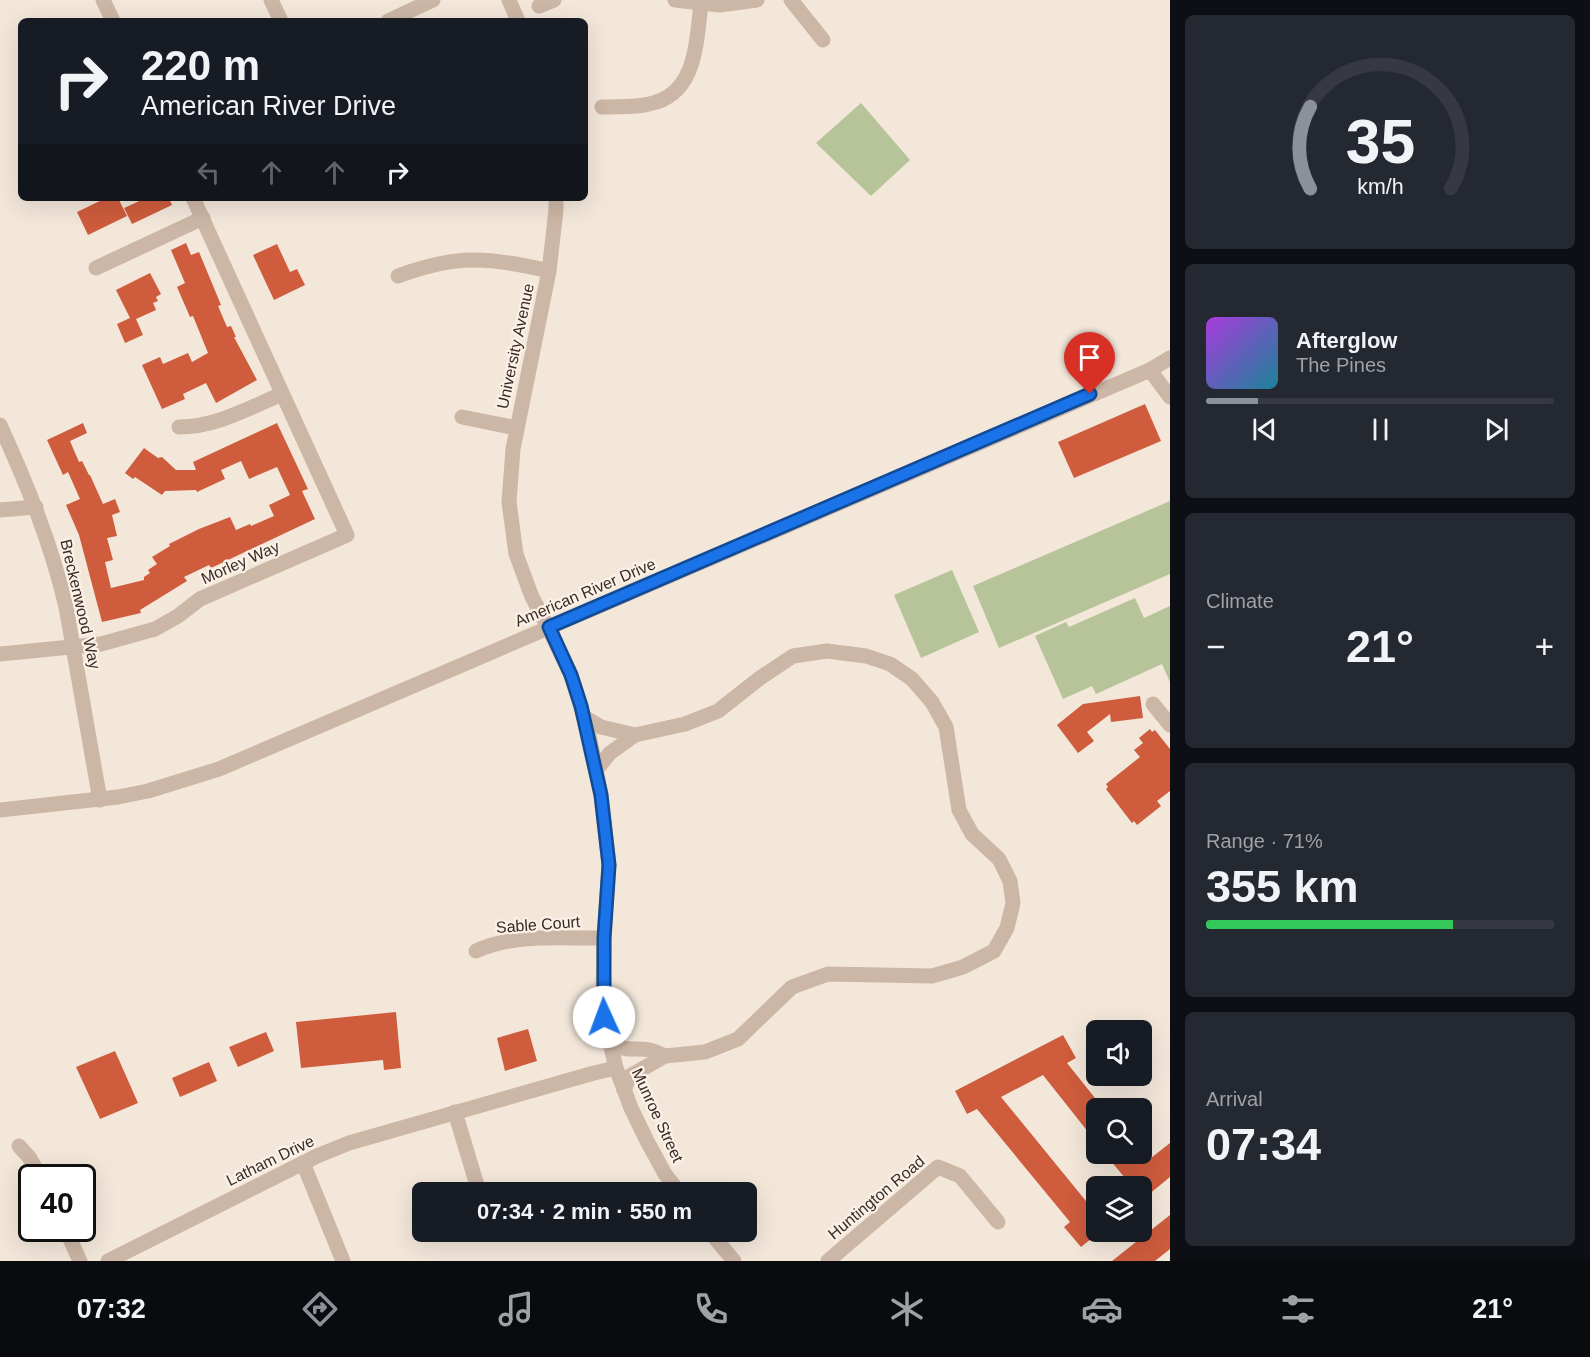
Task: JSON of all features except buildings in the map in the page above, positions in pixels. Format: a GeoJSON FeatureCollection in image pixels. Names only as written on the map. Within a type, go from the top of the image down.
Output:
{"type":"FeatureCollection","features":[{"type":"Feature","properties":{"kind":"street"},"geometry":{"type":"LineString","coordinates":[[103,0],[112,18]]}},
{"type":"Feature","properties":{"kind":"street"},"geometry":{"type":"LineString","coordinates":[[272,0],[280,18]]}},
{"type":"Feature","properties":{"kind":"street"},"geometry":{"type":"LineString","coordinates":[[394,18],[433,0]]}},
{"type":"Feature","properties":{"kind":"street"},"geometry":{"type":"LineString","coordinates":[[509,0],[517,18]]}},
{"type":"Feature","properties":{"kind":"street"},"geometry":{"type":"LineString","coordinates":[[538,6],[554,0]]}},
{"type":"Feature","properties":{"kind":"street"},"geometry":{"type":"LineString","coordinates":[[675,0],[701,4],[738,4],[757,0]]}},
{"type":"Feature","properties":{"kind":"street"},"geometry":{"type":"LineString","coordinates":[[791,0],[823,40]]}},
{"type":"Feature","properties":{"kind":"street"},"geometry":{"type":"LineString","coordinates":[[602,107],[651,104],[665,99],[683,83],[693,62],[701,4]]}},
{"type":"Feature","properties":{"kind":"street","name":"Morley Way"},"geometry":{"type":"LineString","coordinates":[[0,654],[74,648],[132,637],[155,629],[178,616],[200,599],[347,535],[194,201]]}},
{"type":"Feature","properties":{"kind":"street","name":"University Avenue"},"geometry":{"type":"LineString","coordinates":[[549,627],[532,597],[516,554],[509,502],[516,428],[549,271],[556,201]]}},
{"type":"Feature","properties":{"kind":"street"},"geometry":{"type":"LineString","coordinates":[[96,268],[203,219]]}},
{"type":"Feature","properties":{"kind":"street","name":"University Avenue"},"geometry":{"type":"LineString","coordinates":[[398,276],[441,263],[473,260],[505,261],[549,271]]}},
{"type":"Feature","properties":{"kind":"street","name":"American River Drive"},"geometry":{"type":"LineString","coordinates":[[0,810],[100,800],[148,791],[219,769],[1150,370],[1170,358]]}},
{"type":"Feature","properties":{"kind":"street"},"geometry":{"type":"LineString","coordinates":[[1150,370],[1170,397]]}},
{"type":"Feature","properties":{"kind":"street"},"geometry":{"type":"LineString","coordinates":[[179,427],[195,427],[213,423],[282,394]]}},
{"type":"Feature","properties":{"kind":"street","name":"University Avenue"},"geometry":{"type":"LineString","coordinates":[[462,417],[516,428]]}},
{"type":"Feature","properties":{"kind":"street","name":"Breckenwood Way"},"geometry":{"type":"LineString","coordinates":[[0,425],[36,507],[59,575],[100,800]]}},
{"type":"Feature","properties":{"kind":"street"},"geometry":{"type":"LineString","coordinates":[[0,510],[36,507]]}},
{"type":"Feature","properties":{"kind":"street","name":"Munroe Street"},"geometry":{"type":"LineString","coordinates":[[549,627],[571,675],[584,717],[601,795],[609,865],[603,994],[608,1036],[624,1090],[647,1141],[671,1182]]}},
{"type":"Feature","properties":{"kind":"street"},"geometry":{"type":"LineString","coordinates":[[596,770],[610,753],[635,735],[685,724],[718,711],[760,678],[793,657],[827,651],[866,656],[890,664],[912,679],[932,702],[946,727],[959,810],[972,834],[999,860],[1010,881],[1013,903],[1007,928],[994,951],[963,967],[932,976],[831,973],[792,987],[738,1039],[705,1052],[665,1056],[630,1076],[624,1090]]}},
{"type":"Feature","properties":{"kind":"street"},"geometry":{"type":"LineString","coordinates":[[1153,704],[1170,725]]}},
{"type":"Feature","properties":{"kind":"street"},"geometry":{"type":"LineString","coordinates":[[584,717],[601,727],[635,735]]}},
{"type":"Feature","properties":{"kind":"street","name":"Sable Court"},"geometry":{"type":"LineString","coordinates":[[476,951],[490,944],[508,940],[604,938]]}},
{"type":"Feature","properties":{"kind":"street"},"geometry":{"type":"LineString","coordinates":[[608,1036],[616,1045],[624,1049],[649,1050],[665,1056]]}},
{"type":"Feature","properties":{"kind":"street","name":"Latham Drive"},"geometry":{"type":"LineString","coordinates":[[108,1261],[303,1163],[349,1143],[594,1072],[616,1068]]}},
{"type":"Feature","properties":{"kind":"street"},"geometry":{"type":"LineString","coordinates":[[455,1112],[476,1182]]}},
{"type":"Feature","properties":{"kind":"street"},"geometry":{"type":"LineString","coordinates":[[19,1146],[33,1164]]}},
{"type":"Feature","properties":{"kind":"street"},"geometry":{"type":"LineString","coordinates":[[303,1163],[344,1261]]}},
{"type":"Feature","properties":{"kind":"street","name":"Huntington Road"},"geometry":{"type":"LineString","coordinates":[[828,1261],[938,1167],[960,1176],[998,1222]]}},
{"type":"Feature","properties":{"kind":"street"},"geometry":{"type":"LineString","coordinates":[[71,1242],[80,1261]]}},
{"type":"Feature","properties":{"kind":"street"},"geometry":{"type":"LineString","coordinates":[[718,1242],[734,1261]]}},
{"type":"Feature","properties":{"kind":"green space"},"geometry":{"type":"Polygon","coordinates":[[[861,103],[910,160],[871,196],[816,143],[861,103]]]}},
{"type":"Feature","properties":{"kind":"green space"},"geometry":{"type":"Polygon","coordinates":[[[1170,501],[1170,574],[999,648],[973,586],[1170,501]]]}},
{"type":"Feature","properties":{"kind":"green space"},"geometry":{"type":"Polygon","coordinates":[[[952,570],[979,632],[921,658],[894,595],[952,570]]]}},
{"type":"Feature","properties":{"kind":"green space"},"geometry":{"type":"Polygon","coordinates":[[[1135,598],[1144,618],[1170,606],[1170,682],[1162,664],[1096,694],[1092,686],[1063,699],[1035,636],[1066,622],[1069,627],[1135,598]]]}},
{"type":"Feature","properties":{"kind":"route"},"geometry":{"type":"LineString","coordinates":[[604,1017],[604,938],[609,865],[601,795],[581,706],[571,675],[549,627],[1090,394]]}}]}
